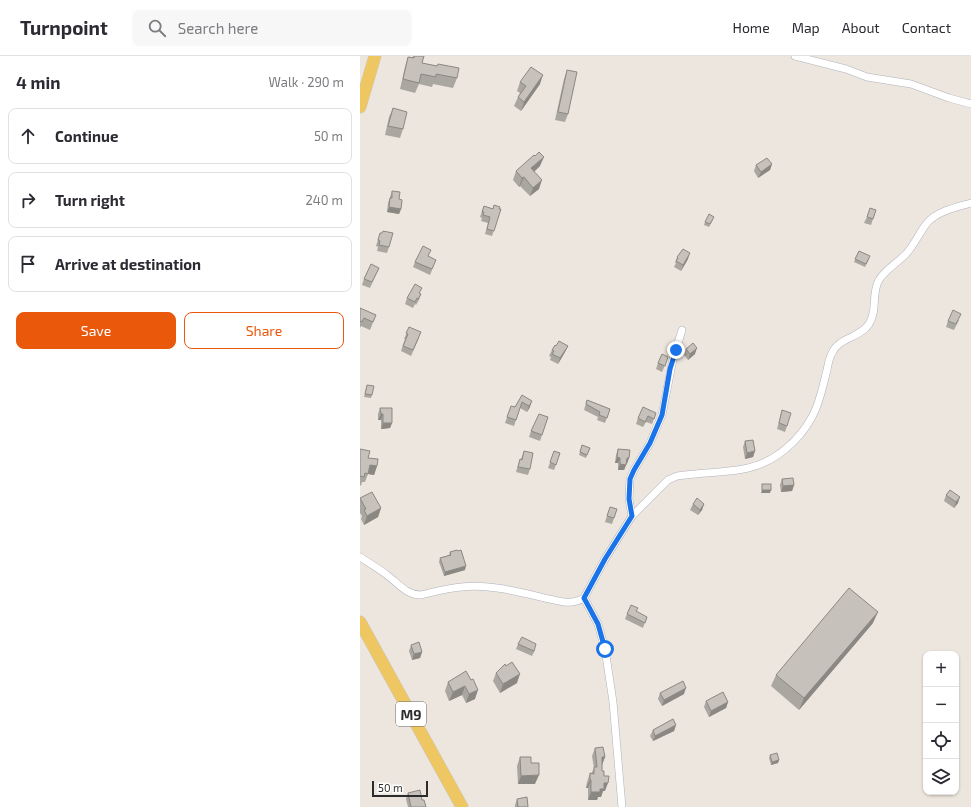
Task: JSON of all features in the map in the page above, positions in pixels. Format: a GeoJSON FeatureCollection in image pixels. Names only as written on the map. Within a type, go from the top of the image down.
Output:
{"type":"FeatureCollection","features":[{"type":"Feature","properties":{"kind":"main road"},"geometry":{"type":"LineString","coordinates":[[360,107],[375,56]]}},
{"type":"Feature","properties":{"kind":"main road","name":"M9"},"geometry":{"type":"LineString","coordinates":[[360,622],[462,807]]}},
{"type":"Feature","properties":{"kind":"street"},"geometry":{"type":"LineString","coordinates":[[795,56],[867,76],[911,84],[949,98],[971,104]]}},
{"type":"Feature","properties":{"kind":"street"},"geometry":{"type":"LineString","coordinates":[[360,558],[387,574],[408,592],[415,595],[462,586],[510,590],[570,603],[584,598],[605,559],[632,516],[668,480],[677,476],[749,468],[767,461],[786,450],[798,437],[812,416],[822,388],[831,354],[836,346],[842,341],[864,330],[873,317],[876,287],[879,280],[906,254],[928,222],[936,215],[971,203]]}},
{"type":"Feature","properties":{"kind":"street"},"geometry":{"type":"LineString","coordinates":[[632,516],[629,499],[630,479],[650,443],[662,415],[673,359],[682,330]]}},
{"type":"Feature","properties":{"kind":"street"},"geometry":{"type":"LineString","coordinates":[[584,598],[598,624],[605,649],[613,702],[622,807]]}},
{"type":"Feature","properties":{"kind":"building"},"geometry":{"type":"Polygon","coordinates":[[[414,56],[424,56],[422,63],[459,68],[457,78],[436,74],[436,77],[421,74],[419,83],[403,79],[408,57],[414,58],[414,56]]]}},
{"type":"Feature","properties":{"kind":"building"},"geometry":{"type":"Polygon","coordinates":[[[531,67],[543,75],[524,102],[518,97],[526,86],[520,82],[531,67]]]}},
{"type":"Feature","properties":{"kind":"building"},"geometry":{"type":"Polygon","coordinates":[[[567,70],[577,72],[568,114],[558,112],[567,70]]]}},
{"type":"Feature","properties":{"kind":"building"},"geometry":{"type":"Polygon","coordinates":[[[393,108],[407,112],[403,129],[388,126],[393,108]]]}},
{"type":"Feature","properties":{"kind":"building"},"geometry":{"type":"Polygon","coordinates":[[[539,152],[544,157],[531,168],[542,180],[533,188],[524,177],[522,178],[516,171],[539,152]]]}},
{"type":"Feature","properties":{"kind":"building"},"geometry":{"type":"Polygon","coordinates":[[[767,158],[772,164],[761,172],[756,165],[767,158]]]}},
{"type":"Feature","properties":{"kind":"building"},"geometry":{"type":"Polygon","coordinates":[[[392,191],[400,192],[399,199],[402,200],[401,209],[389,207],[390,198],[392,198],[392,191]]]}},
{"type":"Feature","properties":{"kind":"building"},"geometry":{"type":"Polygon","coordinates":[[[494,205],[500,207],[499,209],[501,209],[494,231],[487,229],[490,217],[483,215],[484,212],[482,212],[484,206],[493,209],[494,205]]]}},
{"type":"Feature","properties":{"kind":"building"},"geometry":{"type":"Polygon","coordinates":[[[870,208],[876,210],[873,219],[867,217],[870,208]]]}},
{"type":"Feature","properties":{"kind":"building"},"geometry":{"type":"Polygon","coordinates":[[[709,214],[714,217],[710,224],[705,222],[709,214]]]}},
{"type":"Feature","properties":{"kind":"building"},"geometry":{"type":"Polygon","coordinates":[[[383,231],[393,233],[389,247],[379,245],[380,241],[378,240],[380,233],[383,231]]]}},
{"type":"Feature","properties":{"kind":"building"},"geometry":{"type":"Polygon","coordinates":[[[423,246],[431,250],[428,256],[436,260],[432,269],[415,262],[423,246]]]}},
{"type":"Feature","properties":{"kind":"building"},"geometry":{"type":"Polygon","coordinates":[[[683,249],[690,253],[683,265],[676,261],[683,249]]]}},
{"type":"Feature","properties":{"kind":"building"},"geometry":{"type":"Polygon","coordinates":[[[859,251],[870,256],[866,264],[855,259],[859,251]]]}},
{"type":"Feature","properties":{"kind":"building"},"geometry":{"type":"Polygon","coordinates":[[[371,264],[379,268],[372,282],[364,279],[371,264]]]}},
{"type":"Feature","properties":{"kind":"building"},"geometry":{"type":"Polygon","coordinates":[[[415,284],[422,288],[419,293],[421,294],[415,302],[407,298],[415,284]]]}},
{"type":"Feature","properties":{"kind":"building"},"geometry":{"type":"Polygon","coordinates":[[[360,308],[376,315],[373,322],[364,318],[362,322],[360,321],[360,308]]]}},
{"type":"Feature","properties":{"kind":"building"},"geometry":{"type":"Polygon","coordinates":[[[953,310],[961,314],[956,324],[948,321],[953,310]]]}},
{"type":"Feature","properties":{"kind":"building"},"geometry":{"type":"Polygon","coordinates":[[[409,327],[421,332],[413,350],[403,346],[409,327]]]}},
{"type":"Feature","properties":{"kind":"building"},"geometry":{"type":"Polygon","coordinates":[[[559,341],[568,346],[560,358],[552,354],[554,351],[552,350],[559,341]]]}},
{"type":"Feature","properties":{"kind":"building"},"geometry":{"type":"Polygon","coordinates":[[[693,343],[697,348],[690,354],[686,349],[693,343]]]}},
{"type":"Feature","properties":{"kind":"building"},"geometry":{"type":"Polygon","coordinates":[[[662,354],[668,357],[665,366],[658,363],[662,354]]]}},
{"type":"Feature","properties":{"kind":"building"},"geometry":{"type":"Polygon","coordinates":[[[367,385],[374,386],[372,395],[365,394],[367,385]]]}},
{"type":"Feature","properties":{"kind":"building"},"geometry":{"type":"Polygon","coordinates":[[[522,395],[532,401],[529,406],[522,402],[516,420],[507,417],[511,406],[515,407],[522,395]]]}},
{"type":"Feature","properties":{"kind":"building"},"geometry":{"type":"Polygon","coordinates":[[[587,400],[610,409],[607,418],[599,415],[600,412],[586,404],[587,400]]]}},
{"type":"Feature","properties":{"kind":"building"},"geometry":{"type":"Polygon","coordinates":[[[643,407],[656,413],[654,419],[648,416],[645,422],[638,418],[643,407]]]}},
{"type":"Feature","properties":{"kind":"building"},"geometry":{"type":"Polygon","coordinates":[[[380,408],[392,408],[392,423],[383,423],[383,414],[381,414],[380,408]]]}},
{"type":"Feature","properties":{"kind":"building"},"geometry":{"type":"Polygon","coordinates":[[[782,410],[791,413],[787,426],[779,423],[782,410]]]}},
{"type":"Feature","properties":{"kind":"building"},"geometry":{"type":"Polygon","coordinates":[[[539,414],[548,417],[542,435],[531,431],[539,414]]]}},
{"type":"Feature","properties":{"kind":"building"},"geometry":{"type":"Polygon","coordinates":[[[753,440],[755,451],[747,453],[745,441],[753,440]]]}},
{"type":"Feature","properties":{"kind":"building"},"geometry":{"type":"Polygon","coordinates":[[[582,445],[590,448],[587,455],[580,452],[582,445]]]}},
{"type":"Feature","properties":{"kind":"building"},"geometry":{"type":"Polygon","coordinates":[[[360,449],[370,451],[368,458],[378,459],[377,466],[370,465],[368,474],[365,473],[364,477],[360,476],[360,449]]]}},
{"type":"Feature","properties":{"kind":"building"},"geometry":{"type":"Polygon","coordinates":[[[618,449],[630,450],[626,465],[620,464],[620,458],[617,457],[618,449]]]}},
{"type":"Feature","properties":{"kind":"building"},"geometry":{"type":"Polygon","coordinates":[[[524,451],[533,453],[530,469],[518,467],[520,459],[522,460],[524,451]]]}},
{"type":"Feature","properties":{"kind":"building"},"geometry":{"type":"Polygon","coordinates":[[[554,451],[560,453],[556,465],[550,462],[554,451]]]}},
{"type":"Feature","properties":{"kind":"building"},"geometry":{"type":"Polygon","coordinates":[[[793,478],[794,485],[783,486],[782,479],[793,478]]]}},
{"type":"Feature","properties":{"kind":"building"},"geometry":{"type":"Polygon","coordinates":[[[762,484],[771,484],[771,490],[762,490],[762,484]]]}},
{"type":"Feature","properties":{"kind":"building"},"geometry":{"type":"Polygon","coordinates":[[[950,490],[960,497],[956,502],[946,495],[950,490]]]}},
{"type":"Feature","properties":{"kind":"building"},"geometry":{"type":"Polygon","coordinates":[[[372,492],[381,508],[367,516],[364,510],[366,509],[360,498],[372,492]]]}},
{"type":"Feature","properties":{"kind":"building"},"geometry":{"type":"Polygon","coordinates":[[[697,498],[704,504],[700,510],[693,504],[697,498]]]}},
{"type":"Feature","properties":{"kind":"building"},"geometry":{"type":"Polygon","coordinates":[[[610,507],[617,509],[614,518],[607,516],[610,507]]]}},
{"type":"Feature","properties":{"kind":"building"},"geometry":{"type":"Polygon","coordinates":[[[461,550],[466,566],[445,572],[440,558],[451,555],[450,552],[461,550]]]}},
{"type":"Feature","properties":{"kind":"building"},"geometry":{"type":"Polygon","coordinates":[[[849,588],[878,612],[804,698],[776,675],[849,588]]]}},
{"type":"Feature","properties":{"kind":"building"},"geometry":{"type":"Polygon","coordinates":[[[631,605],[638,608],[636,611],[647,617],[645,623],[627,614],[631,605]]]}},
{"type":"Feature","properties":{"kind":"building"},"geometry":{"type":"Polygon","coordinates":[[[522,637],[536,644],[534,651],[518,644],[522,637]]]}},
{"type":"Feature","properties":{"kind":"building"},"geometry":{"type":"Polygon","coordinates":[[[419,642],[422,652],[414,654],[411,645],[419,642]]]}},
{"type":"Feature","properties":{"kind":"building"},"geometry":{"type":"Polygon","coordinates":[[[512,662],[520,674],[503,684],[496,673],[505,664],[506,666],[512,662]]]}},
{"type":"Feature","properties":{"kind":"building"},"geometry":{"type":"Polygon","coordinates":[[[466,671],[471,680],[473,679],[478,690],[469,694],[465,686],[453,692],[448,682],[466,671]]]}},
{"type":"Feature","properties":{"kind":"building"},"geometry":{"type":"Polygon","coordinates":[[[683,681],[686,688],[664,700],[660,693],[683,681]]]}},
{"type":"Feature","properties":{"kind":"building"},"geometry":{"type":"Polygon","coordinates":[[[723,692],[728,702],[711,711],[706,701],[723,692]]]}},
{"type":"Feature","properties":{"kind":"building"},"geometry":{"type":"Polygon","coordinates":[[[673,719],[676,725],[655,736],[653,730],[673,719]]]}},
{"type":"Feature","properties":{"kind":"building"},"geometry":{"type":"Polygon","coordinates":[[[603,747],[605,757],[602,757],[602,771],[604,771],[604,776],[609,776],[608,783],[604,783],[604,789],[600,789],[600,792],[591,792],[590,773],[594,774],[594,767],[597,767],[595,748],[603,747]]]}},
{"type":"Feature","properties":{"kind":"building"},"geometry":{"type":"Polygon","coordinates":[[[777,753],[779,760],[772,762],[770,755],[777,753]]]}},
{"type":"Feature","properties":{"kind":"building"},"geometry":{"type":"Polygon","coordinates":[[[520,757],[531,757],[531,763],[539,763],[539,775],[521,776],[520,757]]]}},
{"type":"Feature","properties":{"kind":"building"},"geometry":{"type":"Polygon","coordinates":[[[420,790],[422,800],[424,800],[426,807],[411,807],[408,793],[420,790]]]}},
{"type":"Feature","properties":{"kind":"building"},"geometry":{"type":"Polygon","coordinates":[[[527,797],[528,807],[518,807],[517,799],[527,797]]]}},
{"type":"Feature","properties":{"kind":"route"},"geometry":{"type":"LineString","coordinates":[[605,649],[598,624],[584,598],[605,559],[632,516],[629,499],[630,479],[650,443],[662,415],[670,369],[676,350]]}}]}
